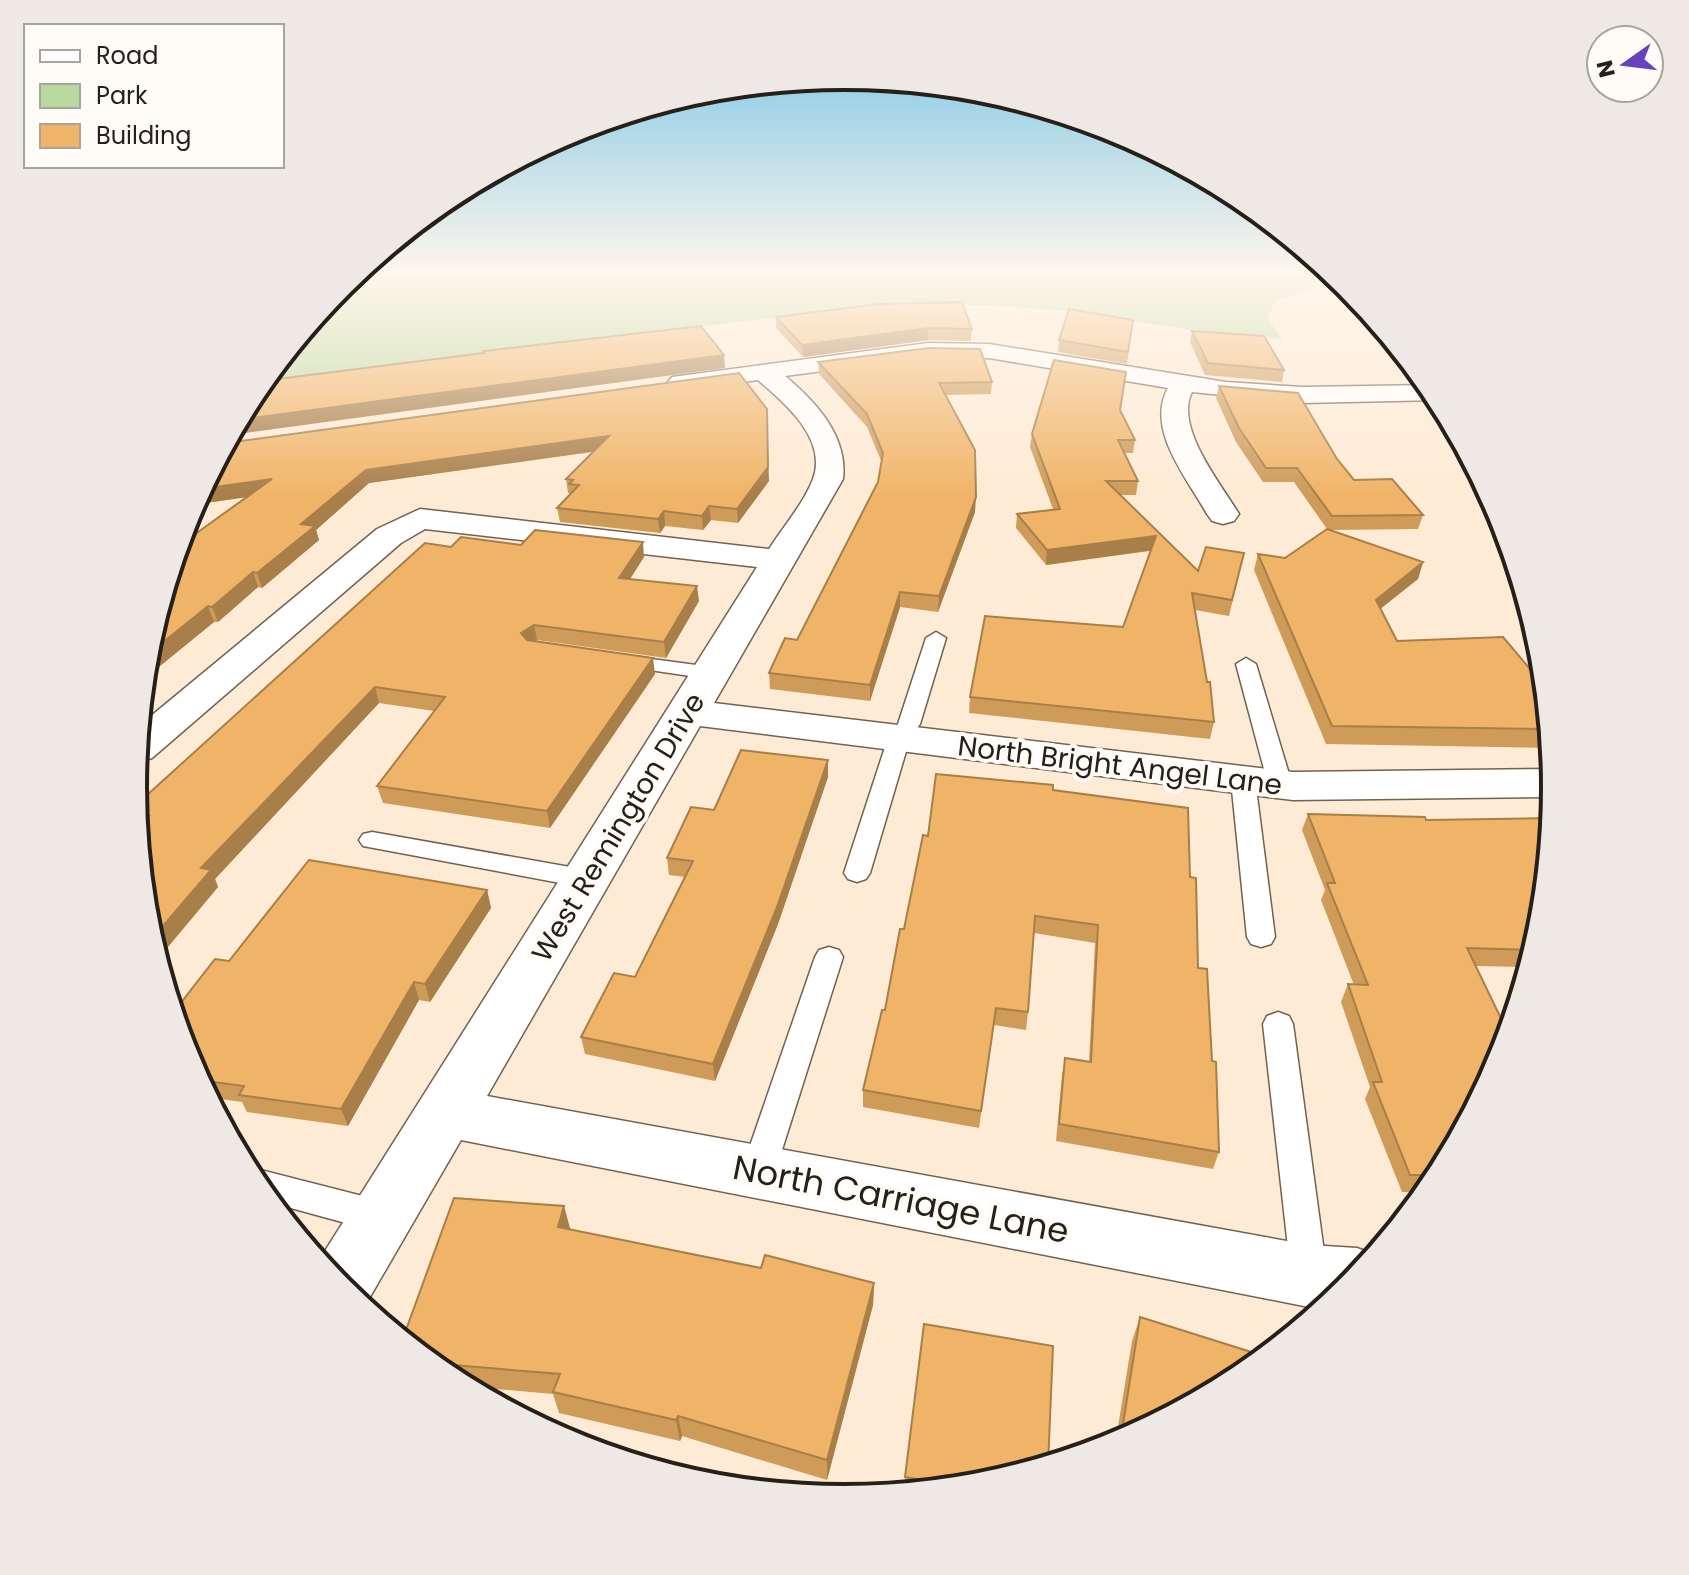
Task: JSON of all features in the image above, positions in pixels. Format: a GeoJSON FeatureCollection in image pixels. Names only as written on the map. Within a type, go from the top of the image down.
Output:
{"type":"FeatureCollection","features":[{"type":"Feature","properties":{"kind":"street"},"geometry":{"type":"LineString","coordinates":[[655,386],[916,351],[989,351],[1183,384],[1302,395],[1419,393]]}},
{"type":"Feature","properties":{"kind":"street","name":"West Remington Drive"},"geometry":{"type":"LineString","coordinates":[[346,1276],[828,479],[829,454],[812,420],[797,400],[763,371]]}},
{"type":"Feature","properties":{"kind":"street"},"geometry":{"type":"LineString","coordinates":[[1183,384],[1175,399],[1174,428],[1223,514]]}},
{"type":"Feature","properties":{"kind":"street"},"geometry":{"type":"LineString","coordinates":[[148,739],[389,536],[420,519],[781,560]]}},
{"type":"Feature","properties":{"kind":"street","name":"North Bright Angel Lane"},"geometry":{"type":"LineString","coordinates":[[687,712],[1262,782],[1542,783]]}},
{"type":"Feature","properties":{"kind":"street","name":"North Carriage Lane"},"geometry":{"type":"LineString","coordinates":[[446,1113],[1333,1278]]}},
{"type":"Feature","properties":{"kind":"lane"},"geometry":{"type":"LineString","coordinates":[[857,873],[899,738],[909,724],[936,638]]}},
{"type":"Feature","properties":{"kind":"lane"},"geometry":{"type":"LineString","coordinates":[[600,658],[711,673]]}},
{"type":"Feature","properties":{"kind":"lane"},"geometry":{"type":"LineString","coordinates":[[1246,664],[1262,782],[1261,937]]}},
{"type":"Feature","properties":{"kind":"lane"},"geometry":{"type":"LineString","coordinates":[[372,840],[587,879]]}},
{"type":"Feature","properties":{"kind":"lane"},"geometry":{"type":"LineString","coordinates":[[758,1172],[829,957]]}},
{"type":"Feature","properties":{"kind":"lane"},"geometry":{"type":"LineString","coordinates":[[1278,1024],[1333,1278]]}},
{"type":"Feature","properties":{"kind":"lane"},"geometry":{"type":"LineString","coordinates":[[275,1189],[382,1217]]}},
{"type":"Feature","properties":{"kind":"green space"},"geometry":{"type":"Polygon","coordinates":[[[304,348],[532,348],[280,379],[304,348]]]}},
{"type":"Feature","properties":{"kind":"building"},"geometry":{"type":"Polygon","coordinates":[[[514,348],[718,348],[724,355],[254,418],[280,379],[514,348]]]}},
{"type":"Feature","properties":{"kind":"building"},"geometry":{"type":"Polygon","coordinates":[[[929,348],[980,349],[992,382],[939,383],[975,450],[976,497],[939,596],[900,592],[870,685],[769,673],[785,638],[797,640],[878,482],[883,453],[867,414],[818,362],[929,348]]]}},
{"type":"Feature","properties":{"kind":"building"},"geometry":{"type":"Polygon","coordinates":[[[1102,348],[1129,348],[1128,352],[1102,348]]]}},
{"type":"Feature","properties":{"kind":"building"},"geometry":{"type":"Polygon","coordinates":[[[1200,348],[1271,348],[1284,370],[1208,363],[1200,348]]]}},
{"type":"Feature","properties":{"kind":"building"},"geometry":{"type":"Polygon","coordinates":[[[1054,360],[1126,372],[1120,410],[1135,440],[1118,440],[1138,481],[1106,481],[1198,571],[1206,547],[1244,553],[1232,600],[1192,593],[1207,682],[1210,682],[1214,722],[970,697],[985,616],[1123,627],[1156,536],[1047,550],[1017,514],[1060,509],[1032,434],[1054,360]]]}},
{"type":"Feature","properties":{"kind":"building"},"geometry":{"type":"Polygon","coordinates":[[[739,373],[767,409],[768,467],[737,509],[709,506],[702,516],[664,511],[658,519],[557,508],[579,485],[569,484],[573,480],[566,479],[609,436],[366,470],[301,524],[315,526],[162,643],[195,534],[272,479],[215,487],[239,441],[739,373]]]}},
{"type":"Feature","properties":{"kind":"building"},"geometry":{"type":"Polygon","coordinates":[[[1219,386],[1298,393],[1337,459],[1354,480],[1392,479],[1423,515],[1332,516],[1297,468],[1266,468],[1239,428],[1219,386]]]}},
{"type":"Feature","properties":{"kind":"building"},"geometry":{"type":"Polygon","coordinates":[[[1327,529],[1423,562],[1376,600],[1397,641],[1503,637],[1532,672],[1540,729],[1332,726],[1258,554],[1285,558],[1327,529]]]}},
{"type":"Feature","properties":{"kind":"building"},"geometry":{"type":"Polygon","coordinates":[[[535,530],[643,542],[619,578],[697,586],[664,642],[534,625],[521,633],[527,640],[653,658],[547,811],[377,786],[445,697],[375,687],[201,868],[211,870],[161,928],[148,833],[147,795],[425,543],[451,547],[461,537],[521,545],[535,530]]]}},
{"type":"Feature","properties":{"kind":"building"},"geometry":{"type":"Polygon","coordinates":[[[741,750],[828,760],[777,907],[713,1064],[581,1037],[614,973],[635,977],[693,861],[667,858],[691,807],[714,810],[741,750]]]}},
{"type":"Feature","properties":{"kind":"building"},"geometry":{"type":"Polygon","coordinates":[[[936,774],[1053,785],[1053,790],[1188,808],[1190,877],[1196,878],[1198,968],[1207,969],[1212,1061],[1216,1062],[1219,1152],[1059,1124],[1065,1058],[1091,1062],[1098,925],[1035,916],[1028,1012],[996,1008],[981,1111],[863,1090],[882,1010],[885,1010],[900,929],[904,929],[923,835],[928,836],[936,774]]]}},
{"type":"Feature","properties":{"kind":"building"},"geometry":{"type":"Polygon","coordinates":[[[1308,814],[1425,817],[1426,820],[1541,818],[1536,879],[1523,950],[1467,948],[1502,1020],[1470,1096],[1424,1175],[1410,1175],[1373,1082],[1382,1082],[1348,984],[1368,985],[1327,883],[1335,883],[1308,814]]]}},
{"type":"Feature","properties":{"kind":"building"},"geometry":{"type":"Polygon","coordinates":[[[309,860],[487,890],[425,984],[414,982],[341,1109],[239,1095],[244,1086],[213,1082],[181,1002],[215,959],[229,961],[309,860]]]}},
{"type":"Feature","properties":{"kind":"building"},"geometry":{"type":"Polygon","coordinates":[[[454,1198],[564,1206],[558,1227],[761,1268],[765,1255],[874,1283],[827,1460],[678,1416],[676,1420],[553,1392],[560,1374],[454,1365],[406,1330],[454,1198]]]}},
{"type":"Feature","properties":{"kind":"building"},"geometry":{"type":"Polygon","coordinates":[[[1140,1317],[1253,1352],[1193,1392],[1123,1427],[1140,1317]]]}},
{"type":"Feature","properties":{"kind":"building"},"geometry":{"type":"Polygon","coordinates":[[[924,1324],[1053,1346],[1048,1454],[981,1472],[924,1480],[905,1477],[924,1324]]]}}]}
